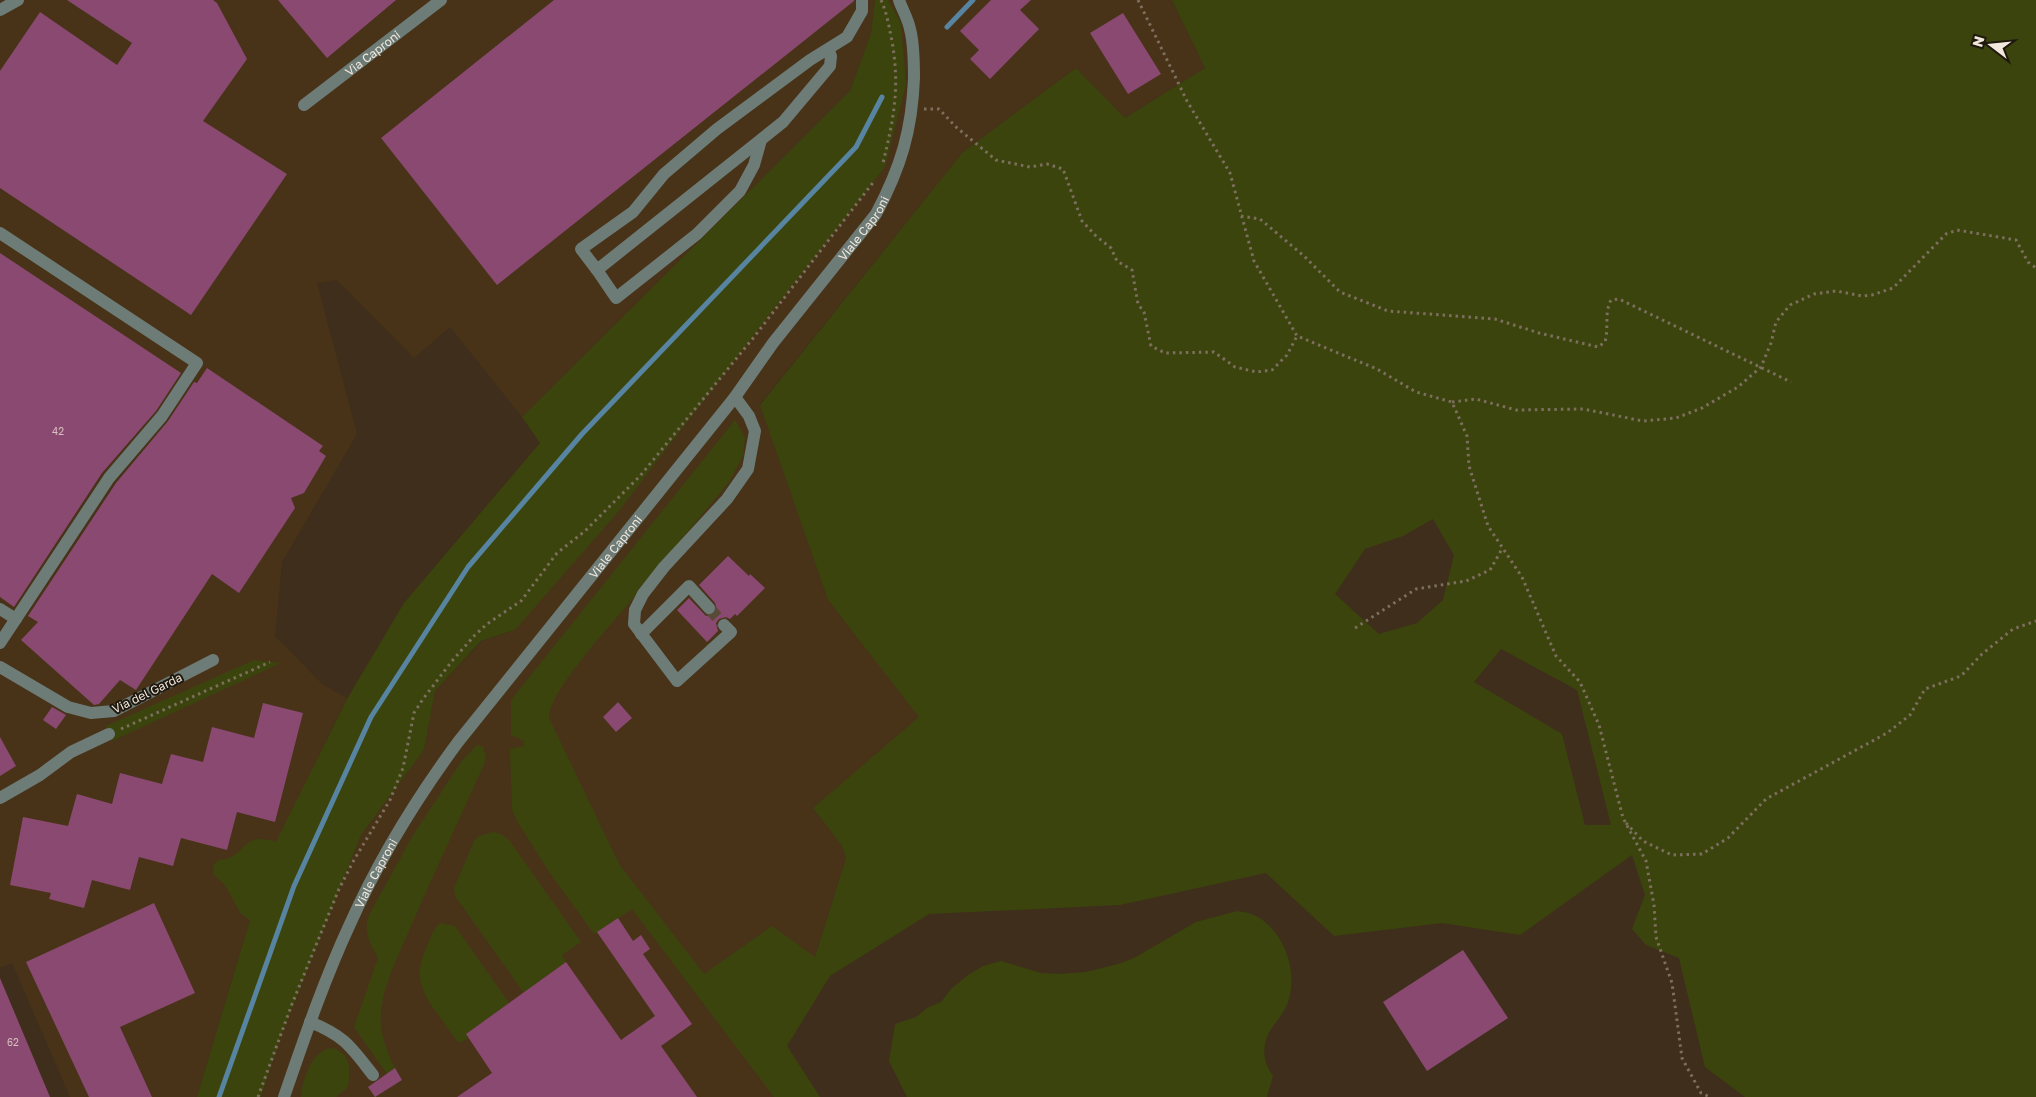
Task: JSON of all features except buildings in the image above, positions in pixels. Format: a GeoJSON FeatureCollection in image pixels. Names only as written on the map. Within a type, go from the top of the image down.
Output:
{"type":"FeatureCollection","features":[{"type":"Feature","properties":{"kind":"street"},"geometry":{"type":"LineString","coordinates":[[0,10],[18,0]]}},
{"type":"Feature","properties":{"kind":"street","name":"Via Caproni"},"geometry":{"type":"LineString","coordinates":[[304,105],[441,0]]}},
{"type":"Feature","properties":{"kind":"street"},"geometry":{"type":"LineString","coordinates":[[761,140],[754,165],[740,191],[697,234],[616,298],[581,249],[633,212],[664,174],[717,129],[810,60],[847,37],[862,11],[862,0]]}},
{"type":"Feature","properties":{"kind":"street","name":"Viale Caproni"},"geometry":{"type":"LineString","coordinates":[[284,1097],[310,1022],[338,951],[370,883],[406,817],[433,776],[458,742],[735,397],[773,343],[876,214],[886,196],[907,140],[913,108],[914,63],[910,28],[899,0]]}},
{"type":"Feature","properties":{"kind":"street"},"geometry":{"type":"LineString","coordinates":[[597,270],[783,122],[830,66],[831,56],[828,49]]}},
{"type":"Feature","properties":{"kind":"street"},"geometry":{"type":"LineString","coordinates":[[0,232],[197,363],[162,416],[109,478],[0,643]]}},
{"type":"Feature","properties":{"kind":"street"},"geometry":{"type":"LineString","coordinates":[[724,625],[731,632],[677,681],[634,624],[635,610],[643,594],[676,552],[728,499],[748,469],[755,431],[749,416],[735,397]]}},
{"type":"Feature","properties":{"kind":"street"},"geometry":{"type":"LineString","coordinates":[[641,634],[689,586],[709,608]]}},
{"type":"Feature","properties":{"kind":"street"},"geometry":{"type":"LineString","coordinates":[[0,609],[16,620]]}},
{"type":"Feature","properties":{"kind":"street","name":"Via del Garda"},"geometry":{"type":"LineString","coordinates":[[0,667],[68,708],[91,713],[114,711],[213,660]]}},
{"type":"Feature","properties":{"kind":"street"},"geometry":{"type":"LineString","coordinates":[[0,798],[40,775],[71,752],[109,734]]}},
{"type":"Feature","properties":{"kind":"street"},"geometry":{"type":"LineString","coordinates":[[310,1022],[330,1030],[346,1042],[373,1075]]}},
{"type":"Feature","properties":{"kind":"path"},"geometry":{"type":"LineString","coordinates":[[881,0],[895,58],[897,89],[895,111],[882,165]]}},
{"type":"Feature","properties":{"kind":"path"},"geometry":{"type":"LineString","coordinates":[[1138,0],[1187,100],[1230,173],[1254,262],[1297,336],[1377,370],[1416,392],[1452,402],[1476,399],[1516,410],[1583,409],[1643,421],[1676,418],[1702,408],[1738,387],[1761,367],[1771,343],[1776,322],[1790,305],[1814,294],[1836,291],[1862,296],[1872,295],[1893,288],[1946,234],[1957,230],[2016,240],[2028,262],[2036,268]]}},
{"type":"Feature","properties":{"kind":"path"},"geometry":{"type":"LineString","coordinates":[[913,108],[939,109],[956,127],[996,160],[1030,168],[1047,164],[1063,169],[1082,220],[1096,236],[1111,248],[1118,261],[1132,270],[1138,304],[1144,312],[1150,346],[1165,353],[1214,352],[1235,367],[1256,372],[1272,370],[1287,355],[1297,336]]}},
{"type":"Feature","properties":{"kind":"path"},"geometry":{"type":"LineString","coordinates":[[258,1097],[295,995],[335,897],[354,860],[390,800],[402,768],[414,713],[423,699],[475,635],[487,624],[521,601],[558,553],[585,531],[640,476],[790,292],[861,200],[879,173]]}},
{"type":"Feature","properties":{"kind":"path"},"geometry":{"type":"LineString","coordinates":[[1241,216],[1260,219],[1304,256],[1340,292],[1388,311],[1495,319],[1539,333],[1598,346],[1605,342],[1607,334],[1606,309],[1611,300],[1619,299],[1791,382]]}},
{"type":"Feature","properties":{"kind":"path"},"geometry":{"type":"LineString","coordinates":[[1452,402],[1467,436],[1469,466],[1488,526],[1522,577],[1556,656],[1580,682],[1599,725],[1622,818],[1646,861],[1654,905],[1656,937],[1672,983],[1682,1058],[1701,1093],[1710,1097]]}},
{"type":"Feature","properties":{"kind":"path"},"geometry":{"type":"LineString","coordinates":[[1355,628],[1416,588],[1466,581],[1490,570],[1502,549]]}},
{"type":"Feature","properties":{"kind":"path"},"geometry":{"type":"LineString","coordinates":[[1622,818],[1643,842],[1672,855],[1702,854],[1728,838],[1766,799],[1887,733],[1910,716],[1925,689],[1961,676],[1982,654],[2013,629],[2036,621]]}},
{"type":"Feature","properties":{"kind":"path"},"geometry":{"type":"LineString","coordinates":[[109,734],[270,662]]}},
{"type":"Feature","properties":{"kind":"shaded area"},"geometry":{"type":"Polygon","coordinates":[[[0,0],[875,0],[871,33],[850,91],[522,417],[450,327],[414,358],[337,280],[317,283],[357,434],[282,562],[275,636],[322,684],[347,698],[276,843],[250,920],[197,1097],[70,1097],[12,963],[0,968],[0,0]]]}},
{"type":"Feature","properties":{"kind":"shaded area"},"geometry":{"type":"Polygon","coordinates":[[[888,0],[1172,0],[1205,68],[1125,118],[1076,68],[963,152],[760,404],[828,600],[920,717],[813,808],[842,846],[846,858],[787,1046],[820,1097],[261,1097],[281,1036],[361,835],[424,750],[435,691],[482,641],[515,630],[885,167],[901,23],[888,0]]]}},
{"type":"Feature","properties":{"kind":"green space"},"geometry":{"type":"Polygon","coordinates":[[[875,0],[888,0],[901,23],[906,84],[885,167],[618,512],[515,630],[481,641],[435,691],[424,750],[361,835],[281,1036],[261,1097],[197,1097],[250,920],[241,914],[225,885],[213,874],[214,864],[219,860],[235,855],[249,842],[264,839],[276,842],[347,699],[404,603],[540,443],[522,417],[850,91],[871,33],[875,0]]]}},
{"type":"Feature","properties":{"kind":"green space"},"geometry":{"type":"Polygon","coordinates":[[[1172,0],[2036,0],[2036,1097],[1745,1097],[1705,1067],[1679,958],[1646,945],[1632,929],[1645,895],[1632,855],[1520,935],[1442,923],[1334,936],[1266,873],[1120,905],[929,914],[830,976],[787,1046],[820,1097],[774,1097],[632,909],[594,934],[550,873],[512,810],[510,749],[524,746],[524,741],[511,735],[511,700],[735,420],[745,437],[743,456],[729,482],[584,656],[559,691],[549,718],[619,864],[704,974],[772,926],[815,957],[846,858],[842,846],[813,808],[919,717],[828,600],[760,405],[963,152],[1076,68],[1125,118],[1205,68],[1172,0]],[[1433,519],[1403,536],[1365,549],[1335,594],[1379,634],[1417,623],[1443,600],[1454,555],[1433,519]],[[1501,649],[1474,682],[1562,734],[1585,825],[1611,825],[1577,690],[1501,649]]]}},
{"type":"Feature","properties":{"kind":"green space"},"geometry":{"type":"Polygon","coordinates":[[[254,660],[281,663],[112,741],[106,726],[254,660]]]}},
{"type":"Feature","properties":{"kind":"green space"},"geometry":{"type":"Polygon","coordinates":[[[477,745],[484,747],[483,752],[486,752],[485,762],[389,977],[381,1010],[381,1025],[386,1047],[395,1068],[387,1074],[354,1027],[378,958],[367,933],[367,921],[412,837],[461,762],[477,745]]]}},
{"type":"Feature","properties":{"kind":"green space"},"geometry":{"type":"Polygon","coordinates":[[[493,832],[501,834],[509,840],[581,942],[562,955],[566,962],[524,993],[455,896],[454,888],[474,841],[479,836],[493,832]]]}},
{"type":"Feature","properties":{"kind":"green space"},"geometry":{"type":"Polygon","coordinates":[[[1237,911],[1249,913],[1266,923],[1282,944],[1288,956],[1291,969],[1290,995],[1286,1007],[1270,1031],[1264,1050],[1265,1059],[1273,1076],[1267,1097],[907,1097],[889,1061],[895,1024],[916,1017],[927,1008],[941,1002],[952,988],[983,966],[1001,961],[1041,973],[1086,972],[1134,958],[1196,922],[1237,911]]]}},
{"type":"Feature","properties":{"kind":"green space"},"geometry":{"type":"Polygon","coordinates":[[[441,923],[455,926],[509,1003],[466,1034],[468,1038],[459,1043],[428,1000],[421,984],[420,967],[423,957],[434,930],[441,923]]]}},
{"type":"Feature","properties":{"kind":"green space"},"geometry":{"type":"Polygon","coordinates":[[[332,1048],[339,1050],[346,1058],[349,1069],[348,1087],[336,1097],[301,1097],[303,1083],[309,1067],[319,1054],[332,1048]]]}},
{"type":"Feature","properties":{"kind":"waterway"},"geometry":{"type":"LineString","coordinates":[[947,27],[973,0]]}},
{"type":"Feature","properties":{"kind":"waterway"},"geometry":{"type":"LineString","coordinates":[[219,1097],[294,886],[371,717],[468,567],[582,434],[856,147],[882,97]]}},
{"type":"Feature","properties":{"kind":"tunnel"},"geometry":{"type":"LineString","coordinates":[[709,608],[724,625]]}}]}
